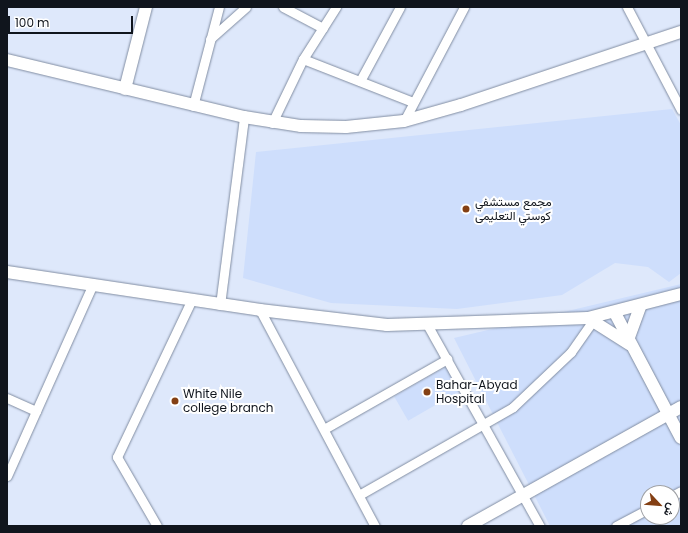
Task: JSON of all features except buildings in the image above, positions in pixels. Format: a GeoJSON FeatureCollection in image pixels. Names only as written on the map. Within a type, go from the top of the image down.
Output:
{"type":"FeatureCollection","features":[{"type":"Feature","properties":{"kind":"main road"},"geometry":{"type":"LineString","coordinates":[[125,89],[146,7]]}},
{"type":"Feature","properties":{"kind":"main road"},"geometry":{"type":"LineString","coordinates":[[7,60],[192,106],[272,123],[346,126],[404,121],[462,106],[681,32]]}},
{"type":"Feature","properties":{"kind":"main road"},"geometry":{"type":"LineString","coordinates":[[7,272],[93,284],[191,301],[360,324],[428,326],[591,320],[681,294]]}},
{"type":"Feature","properties":{"kind":"main road"},"geometry":{"type":"LineString","coordinates":[[630,343],[640,307]]}},
{"type":"Feature","properties":{"kind":"main road"},"geometry":{"type":"LineString","coordinates":[[615,313],[681,438]]}},
{"type":"Feature","properties":{"kind":"main road"},"geometry":{"type":"LineString","coordinates":[[591,320],[630,343]]}},
{"type":"Feature","properties":{"kind":"main road"},"geometry":{"type":"LineString","coordinates":[[468,526],[681,407]]}},
{"type":"Feature","properties":{"kind":"street"},"geometry":{"type":"LineString","coordinates":[[192,106],[219,7]]}},
{"type":"Feature","properties":{"kind":"street"},"geometry":{"type":"LineString","coordinates":[[210,39],[246,7]]}},
{"type":"Feature","properties":{"kind":"street"},"geometry":{"type":"LineString","coordinates":[[283,7],[323,28]]}},
{"type":"Feature","properties":{"kind":"street"},"geometry":{"type":"LineString","coordinates":[[272,123],[304,59],[336,7]]}},
{"type":"Feature","properties":{"kind":"street"},"geometry":{"type":"LineString","coordinates":[[360,81],[400,7]]}},
{"type":"Feature","properties":{"kind":"street"},"geometry":{"type":"LineString","coordinates":[[404,121],[464,7]]}},
{"type":"Feature","properties":{"kind":"street"},"geometry":{"type":"LineString","coordinates":[[627,7],[681,110]]}},
{"type":"Feature","properties":{"kind":"street"},"geometry":{"type":"LineString","coordinates":[[304,59],[414,102]]}},
{"type":"Feature","properties":{"kind":"street"},"geometry":{"type":"LineString","coordinates":[[220,305],[244,117]]}},
{"type":"Feature","properties":{"kind":"street"},"geometry":{"type":"LineString","coordinates":[[7,476],[93,284]]}},
{"type":"Feature","properties":{"kind":"street"},"geometry":{"type":"LineString","coordinates":[[157,526],[117,457],[191,301]]}},
{"type":"Feature","properties":{"kind":"street"},"geometry":{"type":"LineString","coordinates":[[260,310],[375,526]]}},
{"type":"Feature","properties":{"kind":"street"},"geometry":{"type":"LineString","coordinates":[[359,495],[484,425],[513,407],[541,383],[582,340],[591,320]]}},
{"type":"Feature","properties":{"kind":"street"},"geometry":{"type":"LineString","coordinates":[[428,326],[540,526]]}},
{"type":"Feature","properties":{"kind":"street"},"geometry":{"type":"LineString","coordinates":[[324,429],[447,359]]}},
{"type":"Feature","properties":{"kind":"street"},"geometry":{"type":"LineString","coordinates":[[7,398],[36,411]]}},
{"type":"Feature","properties":{"kind":"street"},"geometry":{"type":"LineString","coordinates":[[616,526],[640,513]]}},
{"type":"Feature","properties":{"kind":"shaded area","name":"مجمع مستشفي كوستي التعليمى"},"geometry":{"type":"Polygon","coordinates":[[[672,109],[681,125],[681,273],[669,282],[648,267],[615,263],[562,295],[457,309],[331,303],[243,278],[256,152],[672,109]]]}},
{"type":"Feature","properties":{"kind":"shaded area"},"geometry":{"type":"Polygon","coordinates":[[[681,284],[681,526],[550,526],[454,338],[681,284]]]}},
{"type":"Feature","properties":{"kind":"shaded area","name":"Bahar-Abyad Hospital"},"geometry":{"type":"Polygon","coordinates":[[[447,366],[461,390],[408,421],[394,397],[447,366]]]}},
{"type":"Feature","properties":{"kind":"place","name":"مجمع مستشفي كوستي التعليمى"},"geometry":{"type":"Point","coordinates":[466,209]}},
{"type":"Feature","properties":{"kind":"place","name":"Bahar-Abyad Hospital"},"geometry":{"type":"Point","coordinates":[427,392]}},
{"type":"Feature","properties":{"kind":"place","name":"White Nile college branch"},"geometry":{"type":"Point","coordinates":[175,401]}}]}
